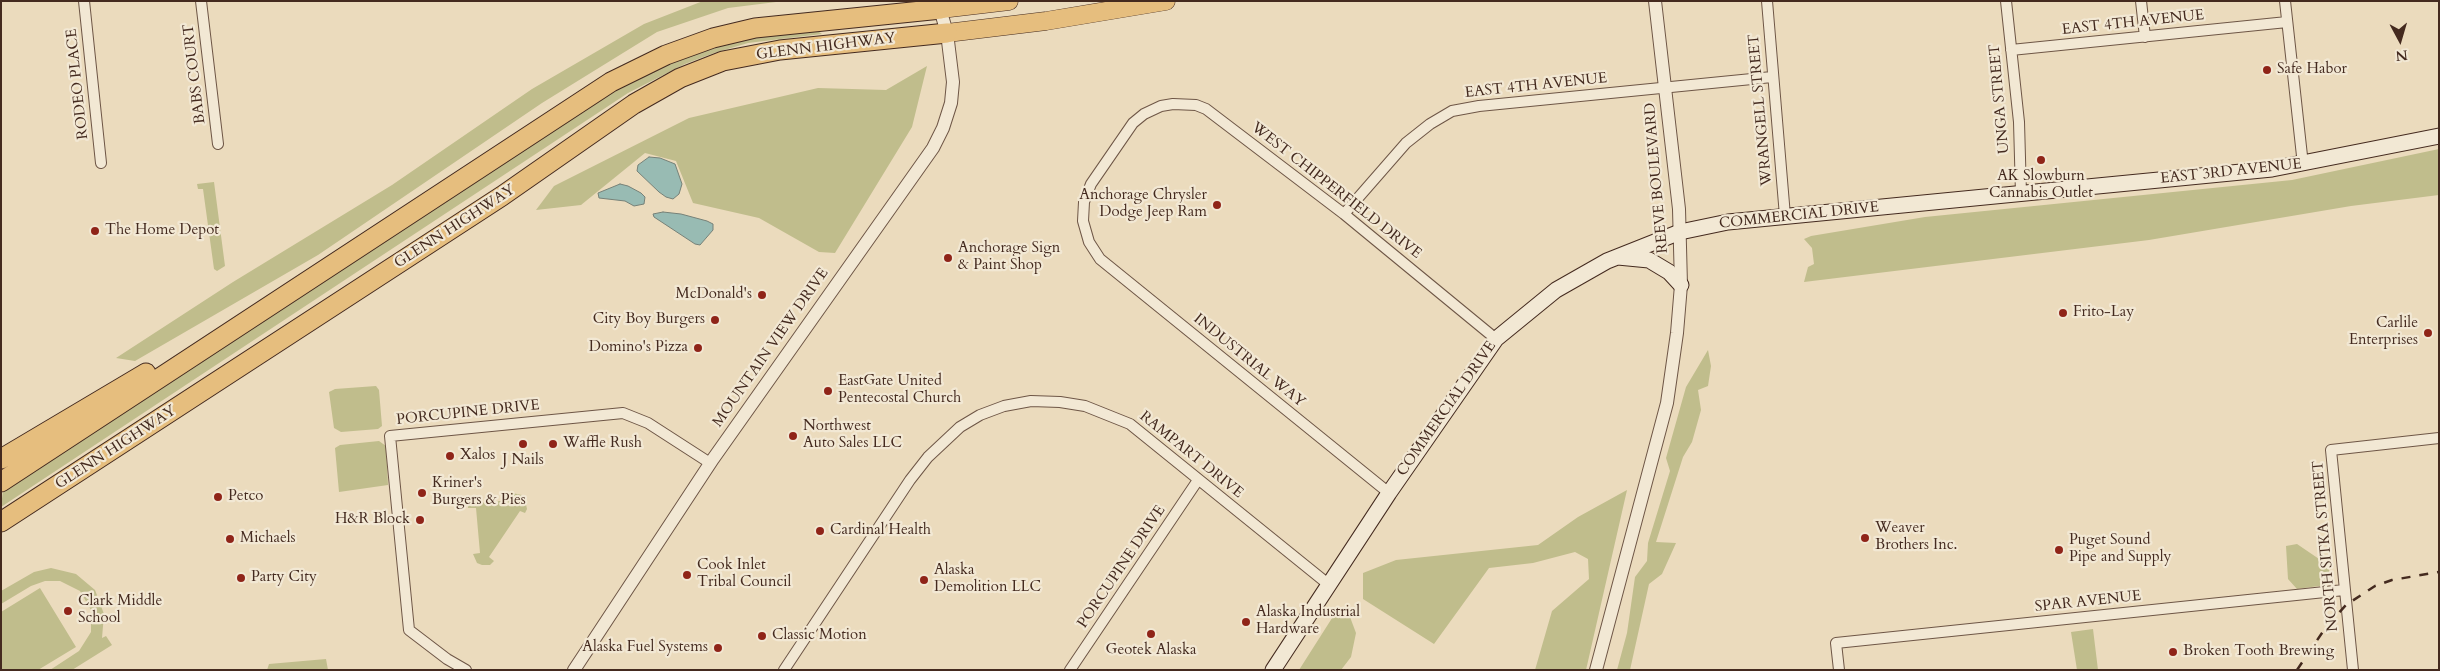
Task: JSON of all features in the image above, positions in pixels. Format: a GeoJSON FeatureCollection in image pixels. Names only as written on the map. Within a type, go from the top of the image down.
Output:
{"type":"FeatureCollection","features":[{"type":"Feature","properties":{"kind":"highway"},"geometry":{"type":"LineString","coordinates":[[877,15],[890,11],[899,1]]}},
{"type":"Feature","properties":{"kind":"highway"},"geometry":{"type":"LineString","coordinates":[[939,5],[1009,1]]}},
{"type":"Feature","properties":{"kind":"highway"},"geometry":{"type":"LineString","coordinates":[[947,32],[1046,21],[1166,1]]}},
{"type":"Feature","properties":{"kind":"highway","name":"GLENN HIGHWAY"},"geometry":{"type":"LineString","coordinates":[[1,482],[611,82],[666,55],[712,38],[755,28],[877,15],[939,5]]}},
{"type":"Feature","properties":{"kind":"highway","name":"GLENN HIGHWAY"},"geometry":{"type":"LineString","coordinates":[[1,522],[502,196],[634,104],[680,78],[723,61],[780,50],[947,32]]}},
{"type":"Feature","properties":{"kind":"highway"},"geometry":{"type":"LineString","coordinates":[[1,459],[152,370],[244,322]]}},
{"type":"Feature","properties":{"kind":"main road","name":"EAST 3RD AVENUE"},"geometry":{"type":"LineString","coordinates":[[2021,194],[2303,164],[2439,136]]}},
{"type":"Feature","properties":{"kind":"main road","name":"COMMERCIAL DRIVE"},"geometry":{"type":"LineString","coordinates":[[1273,670],[1389,493],[1496,339],[1556,290],[1617,257],[1680,232],[1728,222],[2021,194]]}},
{"type":"Feature","properties":{"kind":"main road"},"geometry":{"type":"LineString","coordinates":[[1617,257],[1649,260],[1669,272],[1681,285]]}},
{"type":"Feature","properties":{"kind":"street","name":"RODEO PLACE"},"geometry":{"type":"LineString","coordinates":[[84,1],[101,163]]}},
{"type":"Feature","properties":{"kind":"street","name":"BABS COURT"},"geometry":{"type":"LineString","coordinates":[[201,1],[218,144]]}},
{"type":"Feature","properties":{"kind":"street","name":"REEVE BOULEVARD"},"geometry":{"type":"LineString","coordinates":[[1596,670],[1667,403],[1677,333],[1681,285],[1680,232],[1655,1]]}},
{"type":"Feature","properties":{"kind":"street","name":"WRANGELL STREET"},"geometry":{"type":"LineString","coordinates":[[1766,1],[1785,216]]}},
{"type":"Feature","properties":{"kind":"street","name":"UNGA STREET"},"geometry":{"type":"LineString","coordinates":[[2006,1],[2019,122],[2021,194]]}},
{"type":"Feature","properties":{"kind":"street"},"geometry":{"type":"LineString","coordinates":[[2141,1],[2145,37]]}},
{"type":"Feature","properties":{"kind":"street"},"geometry":{"type":"LineString","coordinates":[[2285,1],[2303,164]]}},
{"type":"Feature","properties":{"kind":"street","name":"MOUNTAIN VIEW DRIVE"},"geometry":{"type":"LineString","coordinates":[[574,670],[710,463],[933,148],[944,128],[951,103],[953,82],[947,32],[939,5]]}},
{"type":"Feature","properties":{"kind":"street","name":"EAST 4TH AVENUE"},"geometry":{"type":"LineString","coordinates":[[2011,50],[2287,22]]}},
{"type":"Feature","properties":{"kind":"street","name":"EAST 4TH AVENUE"},"geometry":{"type":"LineString","coordinates":[[1344,214],[1406,143],[1430,124],[1452,111],[1479,106],[1772,76]]}},
{"type":"Feature","properties":{"kind":"street","name":"WEST CHIPPERFIELD DRIVE"},"geometry":{"type":"LineString","coordinates":[[1093,251],[1083,221],[1087,192],[1133,123],[1144,114],[1161,106],[1173,104],[1196,105],[1206,109],[1344,214],[1496,339]]}},
{"type":"Feature","properties":{"kind":"street","name":"INDUSTRIAL WAY"},"geometry":{"type":"LineString","coordinates":[[1093,251],[1106,266],[1389,493]]}},
{"type":"Feature","properties":{"kind":"street","name":"RAMPART DRIVE"},"geometry":{"type":"LineString","coordinates":[[784,670],[915,473],[942,442],[960,427],[980,415],[1004,406],[1031,402],[1060,402],[1085,406],[1130,424],[1328,584]]}},
{"type":"Feature","properties":{"kind":"street","name":"PORCUPINE DRIVE"},"geometry":{"type":"LineString","coordinates":[[466,670],[447,659],[409,630],[390,436],[623,413],[648,423],[710,463]]}},
{"type":"Feature","properties":{"kind":"street","name":"NORTH SITKA STREET"},"geometry":{"type":"LineString","coordinates":[[2353,670],[2331,450],[2439,438]]}},
{"type":"Feature","properties":{"kind":"street","name":"PORCUPINE DRIVE"},"geometry":{"type":"LineString","coordinates":[[1070,670],[1198,480]]}},
{"type":"Feature","properties":{"kind":"street","name":"SPAR AVENUE"},"geometry":{"type":"LineString","coordinates":[[1839,670],[1836,643],[2344,590]]}},
{"type":"Feature","properties":{"kind":"shaded area"},"geometry":{"type":"Polygon","coordinates":[[[703,1],[784,1],[728,8],[657,32],[542,103],[318,255],[135,361],[116,358],[233,282],[392,185],[532,89],[644,24],[703,1]]]}},
{"type":"Feature","properties":{"kind":"shaded area"},"geometry":{"type":"Polygon","coordinates":[[[818,31],[822,34],[748,43],[714,53],[685,64],[628,93],[1,507],[3,490],[605,97],[652,69],[742,39],[818,31]]]}},
{"type":"Feature","properties":{"kind":"shaded area"},"geometry":{"type":"Polygon","coordinates":[[[927,66],[912,127],[835,253],[819,252],[759,218],[693,203],[676,161],[645,153],[581,205],[536,210],[554,186],[689,118],[818,88],[886,90],[927,66]]]}},
{"type":"Feature","properties":{"kind":"shaded area"},"geometry":{"type":"Polygon","coordinates":[[[2439,149],[2439,195],[2351,206],[2149,240],[1804,282],[1808,267],[1814,264],[1812,248],[1804,239],[1811,236],[1925,217],[2292,180],[2439,149]]]}},
{"type":"Feature","properties":{"kind":"shaded area"},"geometry":{"type":"Polygon","coordinates":[[[214,182],[225,266],[217,271],[214,269],[203,189],[198,189],[197,184],[214,182]]]}},
{"type":"Feature","properties":{"kind":"shaded area"},"geometry":{"type":"Polygon","coordinates":[[[1708,350],[1711,366],[1708,386],[1698,390],[1701,410],[1692,442],[1683,457],[1656,542],[1676,543],[1662,574],[1649,584],[1630,670],[1617,670],[1627,633],[1635,577],[1647,561],[1648,543],[1670,471],[1666,458],[1686,387],[1708,350]]]}},
{"type":"Feature","properties":{"kind":"shaded area"},"geometry":{"type":"Polygon","coordinates":[[[376,386],[379,390],[382,426],[378,429],[341,432],[334,428],[329,392],[335,389],[376,386]]]}},
{"type":"Feature","properties":{"kind":"shaded area"},"geometry":{"type":"Polygon","coordinates":[[[379,441],[386,446],[388,485],[339,492],[335,448],[340,445],[379,441]]]}},
{"type":"Feature","properties":{"kind":"shaded area"},"geometry":{"type":"Polygon","coordinates":[[[1627,490],[1586,670],[1535,670],[1552,611],[1589,579],[1588,559],[1575,552],[1533,563],[1489,568],[1434,644],[1363,599],[1363,573],[1396,560],[1538,545],[1578,517],[1627,490]]]}},
{"type":"Feature","properties":{"kind":"shaded area"},"geometry":{"type":"Polygon","coordinates":[[[512,493],[522,495],[527,509],[525,513],[520,511],[489,557],[494,561],[490,565],[477,563],[473,554],[480,553],[476,508],[468,508],[468,503],[476,497],[477,503],[512,500],[512,493]]]}},
{"type":"Feature","properties":{"kind":"shaded area"},"geometry":{"type":"Polygon","coordinates":[[[2297,544],[2322,561],[2327,561],[2330,574],[2326,585],[2297,589],[2288,579],[2286,546],[2297,544]]]}},
{"type":"Feature","properties":{"kind":"shaded area"},"geometry":{"type":"Polygon","coordinates":[[[51,568],[76,574],[95,590],[104,614],[102,638],[106,636],[112,645],[72,670],[50,670],[79,651],[91,632],[91,610],[80,591],[60,581],[45,581],[31,586],[1,604],[1,591],[34,572],[51,568]]]}},
{"type":"Feature","properties":{"kind":"shaded area"},"geometry":{"type":"Polygon","coordinates":[[[40,588],[76,647],[38,670],[1,670],[1,612],[40,588]]]}},
{"type":"Feature","properties":{"kind":"shaded area"},"geometry":{"type":"Polygon","coordinates":[[[1334,615],[1350,617],[1356,633],[1351,657],[1341,670],[1299,670],[1334,615]]]}},
{"type":"Feature","properties":{"kind":"shaded area"},"geometry":{"type":"Polygon","coordinates":[[[2093,629],[2098,670],[2077,670],[2071,632],[2093,629]]]}},
{"type":"Feature","properties":{"kind":"shaded area"},"geometry":{"type":"Polygon","coordinates":[[[326,659],[328,670],[267,670],[269,664],[326,659]]]}},
{"type":"Feature","properties":{"kind":"water"},"geometry":{"type":"Polygon","coordinates":[[[649,157],[660,158],[675,164],[682,184],[679,194],[673,199],[659,192],[637,171],[638,165],[649,157]]]}},
{"type":"Feature","properties":{"kind":"water"},"geometry":{"type":"Polygon","coordinates":[[[620,184],[641,193],[645,197],[644,204],[634,206],[625,201],[599,198],[598,193],[620,184]]]}},
{"type":"Feature","properties":{"kind":"water"},"geometry":{"type":"Polygon","coordinates":[[[663,212],[681,214],[707,221],[713,224],[713,230],[700,245],[695,244],[654,217],[653,214],[663,212]]]}},
{"type":"Feature","properties":{"kind":"railway"},"geometry":{"type":"LineString","coordinates":[[2297,670],[2326,627],[2346,605],[2375,586],[2392,580],[2439,572]]}},
{"type":"Feature","properties":{"kind":"place","name":"Safe Habor"},"geometry":{"type":"Point","coordinates":[2267,70]}},
{"type":"Feature","properties":{"kind":"place","name":"AK Slowburn Cannabis Outlet"},"geometry":{"type":"Point","coordinates":[2041,160]}},
{"type":"Feature","properties":{"kind":"place","name":"Anchorage Chrysler Dodge Jeep Ram"},"geometry":{"type":"Point","coordinates":[1217,205]}},
{"type":"Feature","properties":{"kind":"place","name":"The Home Depot"},"geometry":{"type":"Point","coordinates":[95,231]}},
{"type":"Feature","properties":{"kind":"place","name":"Anchorage Sign & Paint Shop"},"geometry":{"type":"Point","coordinates":[948,258]}},
{"type":"Feature","properties":{"kind":"place","name":"McDonald's"},"geometry":{"type":"Point","coordinates":[762,295]}},
{"type":"Feature","properties":{"kind":"place","name":"Frito-Lay"},"geometry":{"type":"Point","coordinates":[2063,313]}},
{"type":"Feature","properties":{"kind":"place","name":"City Boy Burgers"},"geometry":{"type":"Point","coordinates":[715,320]}},
{"type":"Feature","properties":{"kind":"place","name":"Carlile Enterprises"},"geometry":{"type":"Point","coordinates":[2428,333]}},
{"type":"Feature","properties":{"kind":"place","name":"Domino's Pizza"},"geometry":{"type":"Point","coordinates":[698,348]}},
{"type":"Feature","properties":{"kind":"place","name":"EastGate United Pentecostal Church"},"geometry":{"type":"Point","coordinates":[828,391]}},
{"type":"Feature","properties":{"kind":"place","name":"Northwest Auto Sales LLC"},"geometry":{"type":"Point","coordinates":[793,436]}},
{"type":"Feature","properties":{"kind":"place","name":"J Nails"},"geometry":{"type":"Point","coordinates":[523,444]}},
{"type":"Feature","properties":{"kind":"place","name":"Waffle Rush"},"geometry":{"type":"Point","coordinates":[553,444]}},
{"type":"Feature","properties":{"kind":"place","name":"Xalos"},"geometry":{"type":"Point","coordinates":[450,456]}},
{"type":"Feature","properties":{"kind":"place","name":"Kriner's Burgers & Pies"},"geometry":{"type":"Point","coordinates":[422,493]}},
{"type":"Feature","properties":{"kind":"place","name":"Petco"},"geometry":{"type":"Point","coordinates":[218,497]}},
{"type":"Feature","properties":{"kind":"place","name":"H&R Block"},"geometry":{"type":"Point","coordinates":[420,520]}},
{"type":"Feature","properties":{"kind":"place","name":"Cardinal Health"},"geometry":{"type":"Point","coordinates":[820,531]}},
{"type":"Feature","properties":{"kind":"place","name":"Weaver Brothers Inc."},"geometry":{"type":"Point","coordinates":[1865,538]}},
{"type":"Feature","properties":{"kind":"place","name":"Michaels"},"geometry":{"type":"Point","coordinates":[230,539]}},
{"type":"Feature","properties":{"kind":"place","name":"Puget Sound Pipe and Supply"},"geometry":{"type":"Point","coordinates":[2059,550]}},
{"type":"Feature","properties":{"kind":"place","name":"Cook Inlet Tribal Council"},"geometry":{"type":"Point","coordinates":[687,575]}},
{"type":"Feature","properties":{"kind":"place","name":"Party City"},"geometry":{"type":"Point","coordinates":[241,578]}},
{"type":"Feature","properties":{"kind":"place","name":"Alaska Demolition LLC"},"geometry":{"type":"Point","coordinates":[924,580]}},
{"type":"Feature","properties":{"kind":"place","name":"Clark Middle School"},"geometry":{"type":"Point","coordinates":[68,611]}},
{"type":"Feature","properties":{"kind":"place","name":"Alaska Industrial Hardware"},"geometry":{"type":"Point","coordinates":[1246,622]}},
{"type":"Feature","properties":{"kind":"place","name":"Geotek Alaska"},"geometry":{"type":"Point","coordinates":[1151,634]}},
{"type":"Feature","properties":{"kind":"place","name":"Classic Motion"},"geometry":{"type":"Point","coordinates":[762,636]}},
{"type":"Feature","properties":{"kind":"place","name":"Alaska Fuel Systems"},"geometry":{"type":"Point","coordinates":[718,648]}},
{"type":"Feature","properties":{"kind":"place","name":"Broken Tooth Brewing"},"geometry":{"type":"Point","coordinates":[2173,652]}}]}
